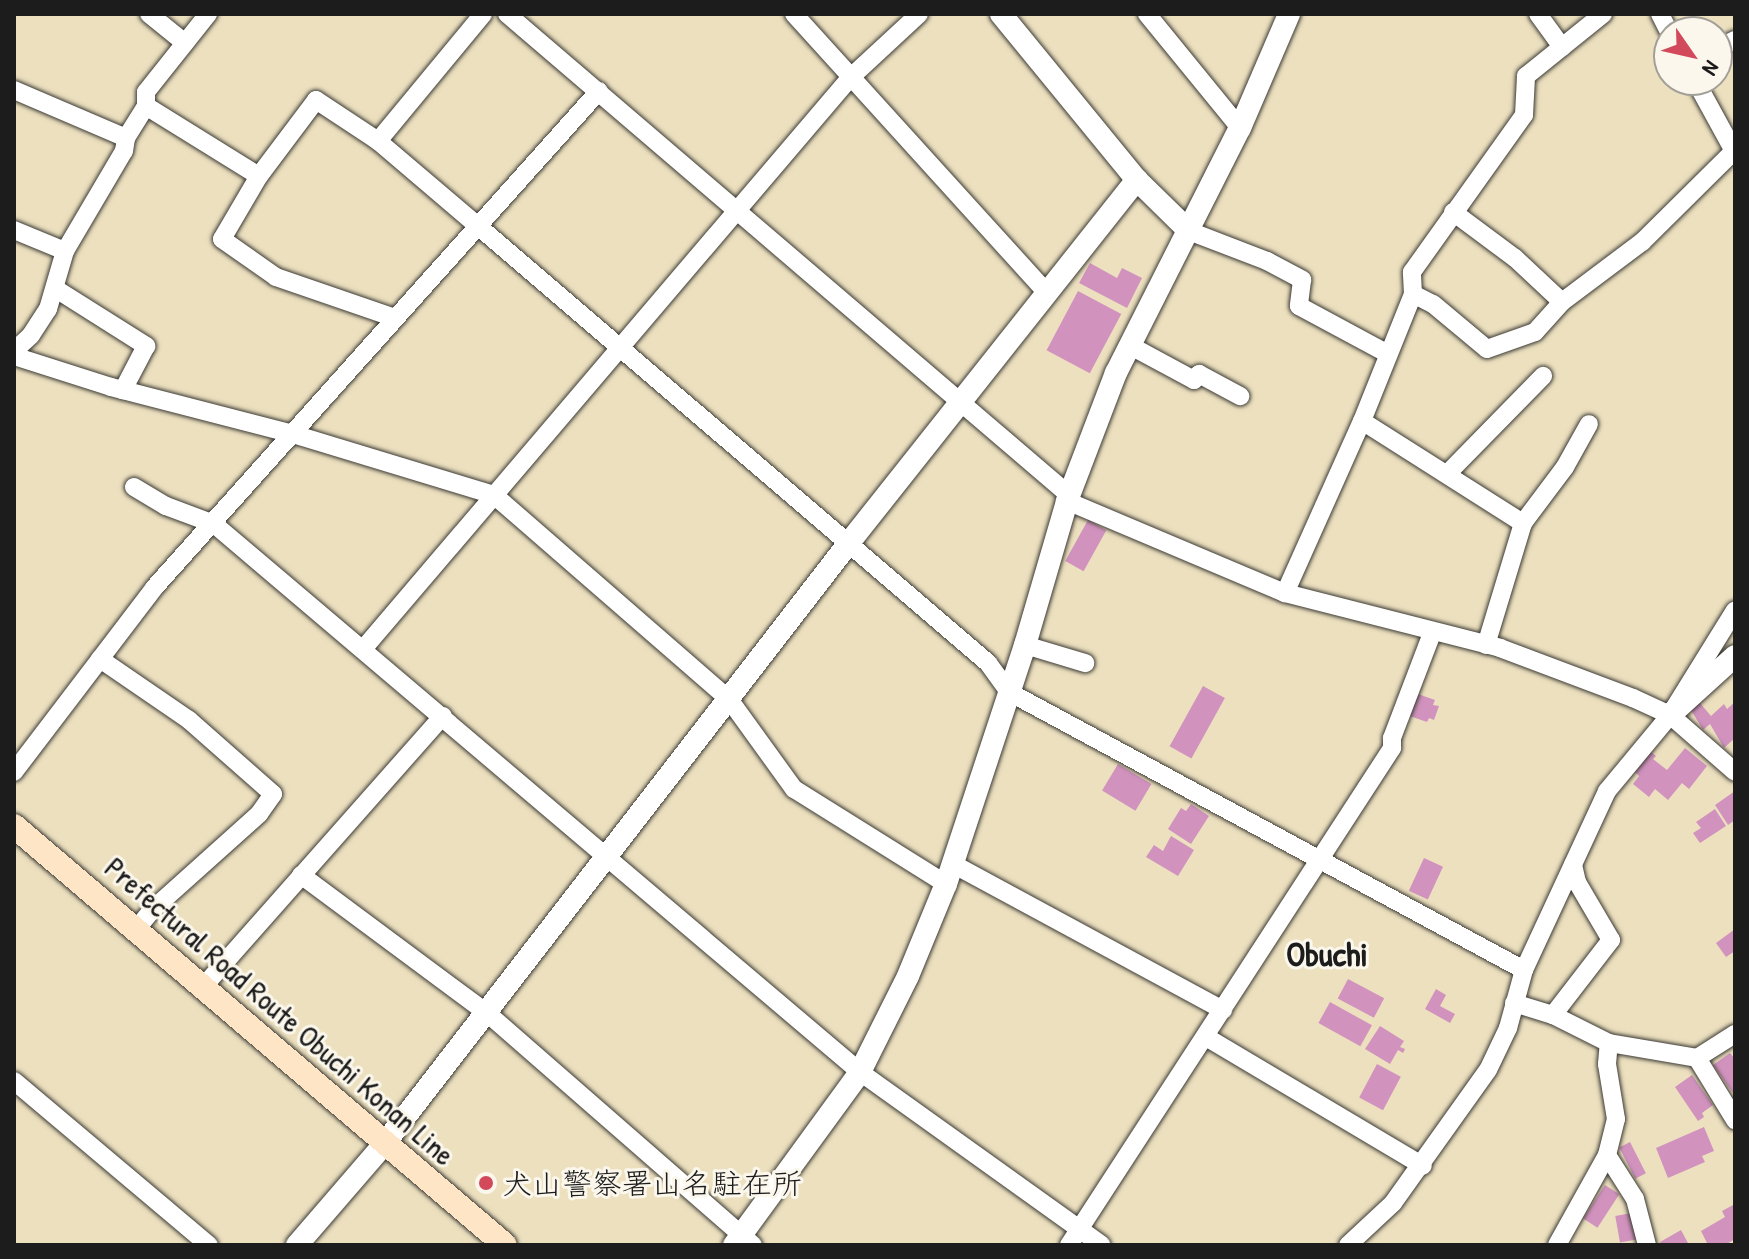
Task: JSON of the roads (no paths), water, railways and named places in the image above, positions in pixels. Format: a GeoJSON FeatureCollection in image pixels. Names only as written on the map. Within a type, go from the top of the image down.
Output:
{"type":"FeatureCollection","features":[{"type":"Feature","properties":{"kind":"main road","name":"Prefectural Road Route Obuchi Konan Line"},"geometry":{"type":"LineString","coordinates":[[16,834],[136,930],[505,1245]]}},
{"type":"Feature","properties":{"kind":"street"},"geometry":{"type":"LineString","coordinates":[[149,14],[185,43]]}},
{"type":"Feature","properties":{"kind":"street"},"geometry":{"type":"LineString","coordinates":[[208,14],[146,92],[146,106],[126,138],[124,151],[65,251],[56,289],[31,335],[14,353],[123,390],[293,434],[494,495],[729,699],[794,789],[949,874],[1223,1010]]}},
{"type":"Feature","properties":{"kind":"street"},"geometry":{"type":"LineString","coordinates":[[378,141],[483,14]]}},
{"type":"Feature","properties":{"kind":"street"},"geometry":{"type":"LineString","coordinates":[[507,14],[1068,498],[1285,593],[1486,645],[1633,698],[1670,715],[1735,772]]}},
{"type":"Feature","properties":{"kind":"street"},"geometry":{"type":"LineString","coordinates":[[794,14],[1048,294]]}},
{"type":"Feature","properties":{"kind":"street"},"geometry":{"type":"LineString","coordinates":[[364,648],[850,78],[919,14]]}},
{"type":"Feature","properties":{"kind":"street"},"geometry":{"type":"LineString","coordinates":[[1001,14],[1137,180],[1189,231],[1267,261],[1302,280],[1299,306],[1388,354]]}},
{"type":"Feature","properties":{"kind":"street"},"geometry":{"type":"LineString","coordinates":[[1147,14],[1240,128]]}},
{"type":"Feature","properties":{"kind":"street"},"geometry":{"type":"LineString","coordinates":[[1538,14],[1562,47]]}},
{"type":"Feature","properties":{"kind":"street"},"geometry":{"type":"LineString","coordinates":[[1285,593],[1362,421],[1413,294],[1412,272],[1524,115],[1526,76],[1603,14]]}},
{"type":"Feature","properties":{"kind":"street"},"geometry":{"type":"LineString","coordinates":[[301,875],[487,1013],[743,1242],[860,1072],[908,976],[949,874],[1025,645],[1068,498],[1129,345],[1189,231],[1292,18]]}},
{"type":"Feature","properties":{"kind":"street"},"geometry":{"type":"LineString","coordinates":[[14,90],[126,138]]}},
{"type":"Feature","properties":{"kind":"street"},"geometry":{"type":"LineString","coordinates":[[15,768],[154,588],[599,91]]}},
{"type":"Feature","properties":{"kind":"street"},"geometry":{"type":"LineString","coordinates":[[1413,294],[1433,304],[1487,349],[1535,332],[1562,302],[1642,242],[1734,152],[1704,96]]}},
{"type":"Feature","properties":{"kind":"street"},"geometry":{"type":"LineString","coordinates":[[395,318],[276,277],[222,239],[259,176],[316,100],[378,141],[478,226],[988,663],[1009,692],[1524,970]]}},
{"type":"Feature","properties":{"kind":"street"},"geometry":{"type":"LineString","coordinates":[[146,106],[259,176]]}},
{"type":"Feature","properties":{"kind":"street"},"geometry":{"type":"LineString","coordinates":[[297,1245],[385,1143],[848,544],[1137,180]]}},
{"type":"Feature","properties":{"kind":"street"},"geometry":{"type":"LineString","coordinates":[[1453,212],[1515,258],[1562,302]]}},
{"type":"Feature","properties":{"kind":"street"},"geometry":{"type":"LineString","coordinates":[[14,230],[65,251]]}},
{"type":"Feature","properties":{"kind":"street"},"geometry":{"type":"LineString","coordinates":[[56,289],[146,346],[123,390]]}},
{"type":"Feature","properties":{"kind":"street"},"geometry":{"type":"LineString","coordinates":[[1129,345],[1194,380],[1199,374],[1240,396]]}},
{"type":"Feature","properties":{"kind":"street"},"geometry":{"type":"LineString","coordinates":[[1448,473],[1543,376]]}},
{"type":"Feature","properties":{"kind":"street"},"geometry":{"type":"LineString","coordinates":[[1362,421],[1523,523]]}},
{"type":"Feature","properties":{"kind":"street"},"geometry":{"type":"LineString","coordinates":[[1486,645],[1523,523],[1565,467],[1589,424]]}},
{"type":"Feature","properties":{"kind":"street"},"geometry":{"type":"LineString","coordinates":[[134,487],[166,506],[214,524],[364,648],[860,1072],[1074,1238],[1102,1245]]}},
{"type":"Feature","properties":{"kind":"street"},"geometry":{"type":"LineString","coordinates":[[1348,1245],[1393,1203],[1423,1166],[1488,1070],[1524,970],[1607,791],[1670,715],[1735,610]]}},
{"type":"Feature","properties":{"kind":"street"},"geometry":{"type":"LineString","coordinates":[[1074,1238],[1392,748],[1392,738],[1432,633]]}},
{"type":"Feature","properties":{"kind":"street"},"geometry":{"type":"LineString","coordinates":[[1025,645],[1085,663]]}},
{"type":"Feature","properties":{"kind":"street"},"geometry":{"type":"LineString","coordinates":[[1670,715],[1735,656]]}},
{"type":"Feature","properties":{"kind":"street"},"geometry":{"type":"LineString","coordinates":[[100,659],[189,720],[273,794],[259,814],[152,910],[136,930]]}},
{"type":"Feature","properties":{"kind":"street"},"geometry":{"type":"LineString","coordinates":[[203,987],[443,716]]}},
{"type":"Feature","properties":{"kind":"street"},"geometry":{"type":"LineString","coordinates":[[1553,1015],[1611,940],[1577,882],[1573,864]]}},
{"type":"Feature","properties":{"kind":"street"},"geometry":{"type":"LineString","coordinates":[[1514,1003],[1553,1015],[1609,1043],[1697,1058],[1735,1034]]}},
{"type":"Feature","properties":{"kind":"street"},"geometry":{"type":"LineString","coordinates":[[1206,1037],[1423,1166]]}},
{"type":"Feature","properties":{"kind":"street"},"geometry":{"type":"LineString","coordinates":[[1557,1245],[1607,1155],[1616,1119],[1607,1064],[1609,1043]]}},
{"type":"Feature","properties":{"kind":"street"},"geometry":{"type":"LineString","coordinates":[[1697,1058],[1735,1120]]}},
{"type":"Feature","properties":{"kind":"street"},"geometry":{"type":"LineString","coordinates":[[14,1081],[209,1245]]}},
{"type":"Feature","properties":{"kind":"street"},"geometry":{"type":"LineString","coordinates":[[1607,1155],[1635,1199],[1647,1245]]}},
{"type":"Feature","properties":{"kind":"place","name":"犬山警察署山名駐在所"},"geometry":{"type":"Point","coordinates":[486,1183]}},
{"type":"Feature","properties":{"kind":"district","name":"Obuchi"},"geometry":{"type":"Point","coordinates":[1327,955]}}]}
